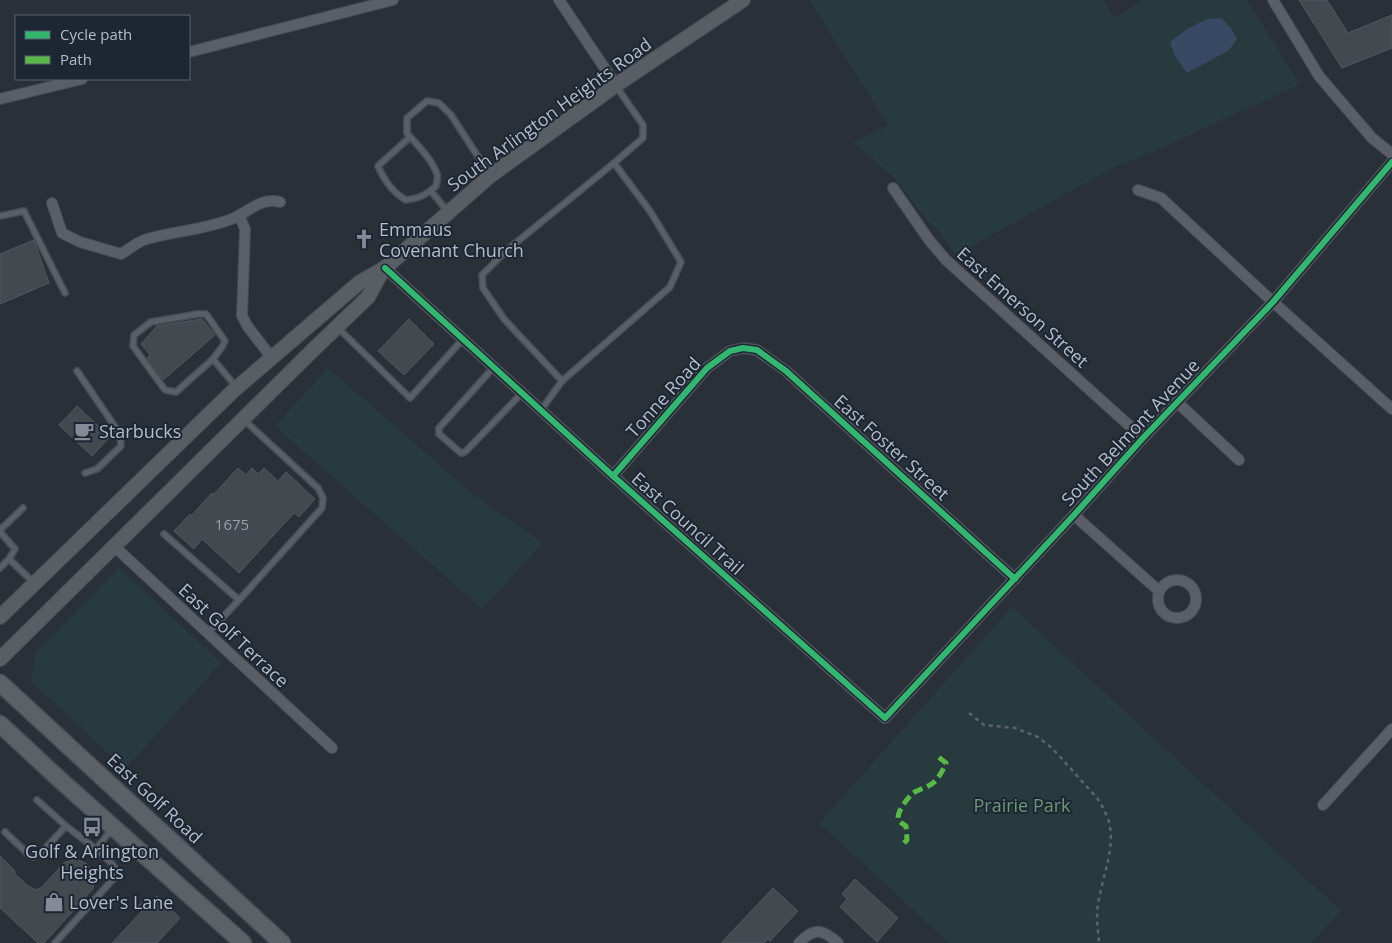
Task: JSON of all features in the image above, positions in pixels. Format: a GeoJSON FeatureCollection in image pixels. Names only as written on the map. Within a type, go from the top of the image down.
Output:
{"type":"FeatureCollection","features":[{"type":"Feature","properties":{"kind":"main road","name":"South Arlington Heights Road"},"geometry":{"type":"LineString","coordinates":[[0,617],[237,388],[360,282],[385,268],[490,176],[616,85],[743,0]]}},
{"type":"Feature","properties":{"kind":"main road","name":"South Arlington Heights Road"},"geometry":{"type":"LineString","coordinates":[[0,660],[368,297],[385,268]]}},
{"type":"Feature","properties":{"kind":"main road","name":"East Golf Road"},"geometry":{"type":"LineString","coordinates":[[0,683],[282,943]]}},
{"type":"Feature","properties":{"kind":"main road"},"geometry":{"type":"LineString","coordinates":[[0,724],[113,828],[243,943]]}},
{"type":"Feature","properties":{"kind":"street"},"geometry":{"type":"LineString","coordinates":[[190,52],[393,0]]}},
{"type":"Feature","properties":{"kind":"street"},"geometry":{"type":"LineString","coordinates":[[559,0],[616,85]]}},
{"type":"Feature","properties":{"kind":"street"},"geometry":{"type":"LineString","coordinates":[[1272,0],[1320,76],[1372,138],[1392,154]]}},
{"type":"Feature","properties":{"kind":"street"},"geometry":{"type":"LineString","coordinates":[[0,100],[78,80]]}},
{"type":"Feature","properties":{"kind":"street","name":"South Belmont Avenue"},"geometry":{"type":"LineString","coordinates":[[885,718],[1143,438],[1273,302],[1392,162]]}},
{"type":"Feature","properties":{"kind":"street","name":"East Emerson Street"},"geometry":{"type":"LineString","coordinates":[[893,188],[929,240],[946,260],[1143,438]]}},
{"type":"Feature","properties":{"kind":"street"},"geometry":{"type":"LineString","coordinates":[[1138,190],[1161,198],[1273,302],[1392,408]]}},
{"type":"Feature","properties":{"kind":"street"},"geometry":{"type":"LineString","coordinates":[[52,203],[62,233],[80,242],[121,254],[142,241],[223,222],[257,204],[270,200],[280,202]]}},
{"type":"Feature","properties":{"kind":"street"},"geometry":{"type":"LineString","coordinates":[[239,215],[245,230],[242,316],[248,327],[272,358]]}},
{"type":"Feature","properties":{"kind":"street","name":"East Council Trail"},"geometry":{"type":"LineString","coordinates":[[385,268],[613,476],[885,718]]}},
{"type":"Feature","properties":{"kind":"street","name":"Tonne Road"},"geometry":{"type":"LineString","coordinates":[[613,476],[707,368],[730,351],[743,348]]}},
{"type":"Feature","properties":{"kind":"street","name":"East Foster Street"},"geometry":{"type":"LineString","coordinates":[[743,348],[757,350],[786,371],[1015,579]]}},
{"type":"Feature","properties":{"kind":"street"},"geometry":{"type":"LineString","coordinates":[[1178,402],[1239,460]]}},
{"type":"Feature","properties":{"kind":"street"},"geometry":{"type":"LineString","coordinates":[[1074,515],[1160,591]]}},
{"type":"Feature","properties":{"kind":"street","name":"East Golf Terrace"},"geometry":{"type":"LineString","coordinates":[[114,547],[332,748]]}},
{"type":"Feature","properties":{"kind":"street"},"geometry":{"type":"LineString","coordinates":[[1323,805],[1392,729]]}},
{"type":"Feature","properties":{"kind":"street"},"geometry":{"type":"LineString","coordinates":[[799,943],[809,934],[820,932],[828,935],[838,943]]}},
{"type":"Feature","properties":{"kind":"lane"},"geometry":{"type":"LineString","coordinates":[[562,381],[504,319],[483,288],[482,274],[507,250],[643,138],[643,124],[616,85]]}},
{"type":"Feature","properties":{"kind":"lane"},"geometry":{"type":"LineString","coordinates":[[410,137],[378,166],[384,179],[396,194],[406,200],[416,199],[436,186],[437,175],[429,160],[407,133],[407,118],[427,102],[439,103],[452,116],[490,176]]}},
{"type":"Feature","properties":{"kind":"lane"},"geometry":{"type":"LineString","coordinates":[[541,410],[562,381],[670,286],[681,262],[650,212],[614,163]]}},
{"type":"Feature","properties":{"kind":"lane"},"geometry":{"type":"LineString","coordinates":[[431,191],[449,212]]}},
{"type":"Feature","properties":{"kind":"lane"},"geometry":{"type":"LineString","coordinates":[[0,216],[24,211],[65,293]]}},
{"type":"Feature","properties":{"kind":"lane"},"geometry":{"type":"LineString","coordinates":[[206,314],[224,341],[213,359],[176,392],[165,390],[133,346],[134,335],[151,322],[206,314]]}},
{"type":"Feature","properties":{"kind":"lane"},"geometry":{"type":"LineString","coordinates":[[337,327],[410,398],[463,339]]}},
{"type":"Feature","properties":{"kind":"lane"},"geometry":{"type":"LineString","coordinates":[[213,359],[237,388]]}},
{"type":"Feature","properties":{"kind":"lane"},"geometry":{"type":"LineString","coordinates":[[494,367],[439,428],[439,434],[461,453],[465,452],[522,393]]}},
{"type":"Feature","properties":{"kind":"lane"},"geometry":{"type":"LineString","coordinates":[[77,371],[120,434],[121,446],[97,469],[85,473]]}},
{"type":"Feature","properties":{"kind":"lane"},"geometry":{"type":"LineString","coordinates":[[208,633],[322,508],[323,498],[318,488],[243,419]]}},
{"type":"Feature","properties":{"kind":"lane"},"geometry":{"type":"LineString","coordinates":[[0,568],[15,549],[0,531],[23,508]]}},
{"type":"Feature","properties":{"kind":"lane"},"geometry":{"type":"LineString","coordinates":[[164,534],[239,600]]}},
{"type":"Feature","properties":{"kind":"lane"},"geometry":{"type":"LineString","coordinates":[[9,559],[35,584]]}},
{"type":"Feature","properties":{"kind":"lane"},"geometry":{"type":"LineString","coordinates":[[37,800],[96,849],[115,868],[116,876],[55,943]]}},
{"type":"Feature","properties":{"kind":"lane"},"geometry":{"type":"LineString","coordinates":[[5,832],[27,853],[34,857],[41,853],[66,826]]}},
{"type":"Feature","properties":{"kind":"lane"},"geometry":{"type":"LineString","coordinates":[[96,849],[113,828]]}},
{"type":"Feature","properties":{"kind":"path"},"geometry":{"type":"LineString","coordinates":[[969,713],[984,725],[1015,728],[1038,736],[1054,749],[1101,804],[1108,820],[1110,835],[1109,851],[1098,905],[1099,943]]}},
{"type":"Feature","properties":{"kind":"green space"},"geometry":{"type":"Polygon","coordinates":[[[809,0],[1103,0],[1114,18],[1143,0],[1247,0],[1300,84],[1147,155],[1114,167],[956,255],[938,230],[926,219],[894,178],[853,142],[888,125],[809,0]]]}},
{"type":"Feature","properties":{"kind":"green space"},"geometry":{"type":"Polygon","coordinates":[[[328,368],[472,493],[543,543],[482,609],[275,426],[328,368]]]}},
{"type":"Feature","properties":{"kind":"green space"},"geometry":{"type":"Polygon","coordinates":[[[119,568],[221,663],[125,769],[31,681],[36,652],[119,568]]]}},
{"type":"Feature","properties":{"kind":"green space","name":"Prairie Park"},"geometry":{"type":"Polygon","coordinates":[[[1012,607],[1341,911],[1311,943],[949,943],[819,823],[1012,607]]]}},
{"type":"Feature","properties":{"kind":"water"},"geometry":{"type":"Polygon","coordinates":[[[1221,18],[1231,28],[1237,39],[1228,51],[1187,73],[1175,56],[1170,42],[1187,29],[1207,19],[1221,18]]]}},
{"type":"Feature","properties":{"kind":"building"},"geometry":{"type":"Polygon","coordinates":[[[1299,0],[1327,0],[1348,33],[1392,15],[1392,48],[1342,68],[1299,0]]]}},
{"type":"Feature","properties":{"kind":"building"},"geometry":{"type":"Polygon","coordinates":[[[34,240],[49,283],[0,304],[0,254],[34,240]]]}},
{"type":"Feature","properties":{"kind":"building"},"geometry":{"type":"Polygon","coordinates":[[[202,319],[215,335],[163,380],[147,358],[150,355],[141,344],[157,326],[202,319]]]}},
{"type":"Feature","properties":{"kind":"building"},"geometry":{"type":"Polygon","coordinates":[[[409,319],[434,344],[404,375],[378,351],[409,319]]]}},
{"type":"Feature","properties":{"kind":"building","name":"Starbucks"},"geometry":{"type":"Polygon","coordinates":[[[77,406],[110,437],[92,456],[59,425],[77,406]]]}},
{"type":"Feature","properties":{"kind":"building"},"geometry":{"type":"Polygon","coordinates":[[[238,468],[246,475],[252,468],[258,474],[264,468],[278,481],[286,472],[315,499],[299,517],[294,513],[239,573],[202,539],[194,549],[174,531],[212,493],[213,495],[238,468]]]}},
{"type":"Feature","properties":{"kind":"building"},"geometry":{"type":"Polygon","coordinates":[[[0,856],[14,870],[15,874],[28,886],[36,890],[42,887],[65,862],[77,859],[87,864],[94,875],[93,889],[44,943],[38,943],[0,908],[0,856]]]}},
{"type":"Feature","properties":{"kind":"building"},"geometry":{"type":"Polygon","coordinates":[[[855,879],[898,918],[877,942],[840,907],[847,899],[842,894],[855,879]]]}},
{"type":"Feature","properties":{"kind":"building"},"geometry":{"type":"Polygon","coordinates":[[[773,888],[798,911],[770,941],[768,939],[764,943],[721,943],[773,888]]]}},
{"type":"Feature","properties":{"kind":"building"},"geometry":{"type":"Polygon","coordinates":[[[157,896],[180,918],[157,943],[112,943],[142,911],[138,906],[145,899],[150,904],[157,896]]]}},
{"type":"Feature","properties":{"kind":"marked path"},"geometry":{"type":"LineString","coordinates":[[904,843],[907,840],[906,826],[898,818],[899,812],[912,794],[931,785],[941,774],[946,763],[936,755]]}},
{"type":"Feature","properties":{"kind":"cycle path"},"geometry":{"type":"LineString","coordinates":[[385,268],[613,476],[885,718],[1143,438],[1273,302],[1392,162]]}},
{"type":"Feature","properties":{"kind":"cycle path"},"geometry":{"type":"LineString","coordinates":[[613,476],[707,368],[730,351],[743,348],[757,350],[786,371],[1015,579]]}},
{"type":"Feature","properties":{"kind":"place","name":"Emmaus Covenant Church"},"geometry":{"type":"Point","coordinates":[364,239]}},
{"type":"Feature","properties":{"kind":"place","name":"Starbucks"},"geometry":{"type":"Point","coordinates":[84,431]}},
{"type":"Feature","properties":{"kind":"place","name":"Golf & Arlington Heights"},"geometry":{"type":"Point","coordinates":[92,827]}},
{"type":"Feature","properties":{"kind":"place","name":"Lover's Lane"},"geometry":{"type":"Point","coordinates":[54,902]}}]}
